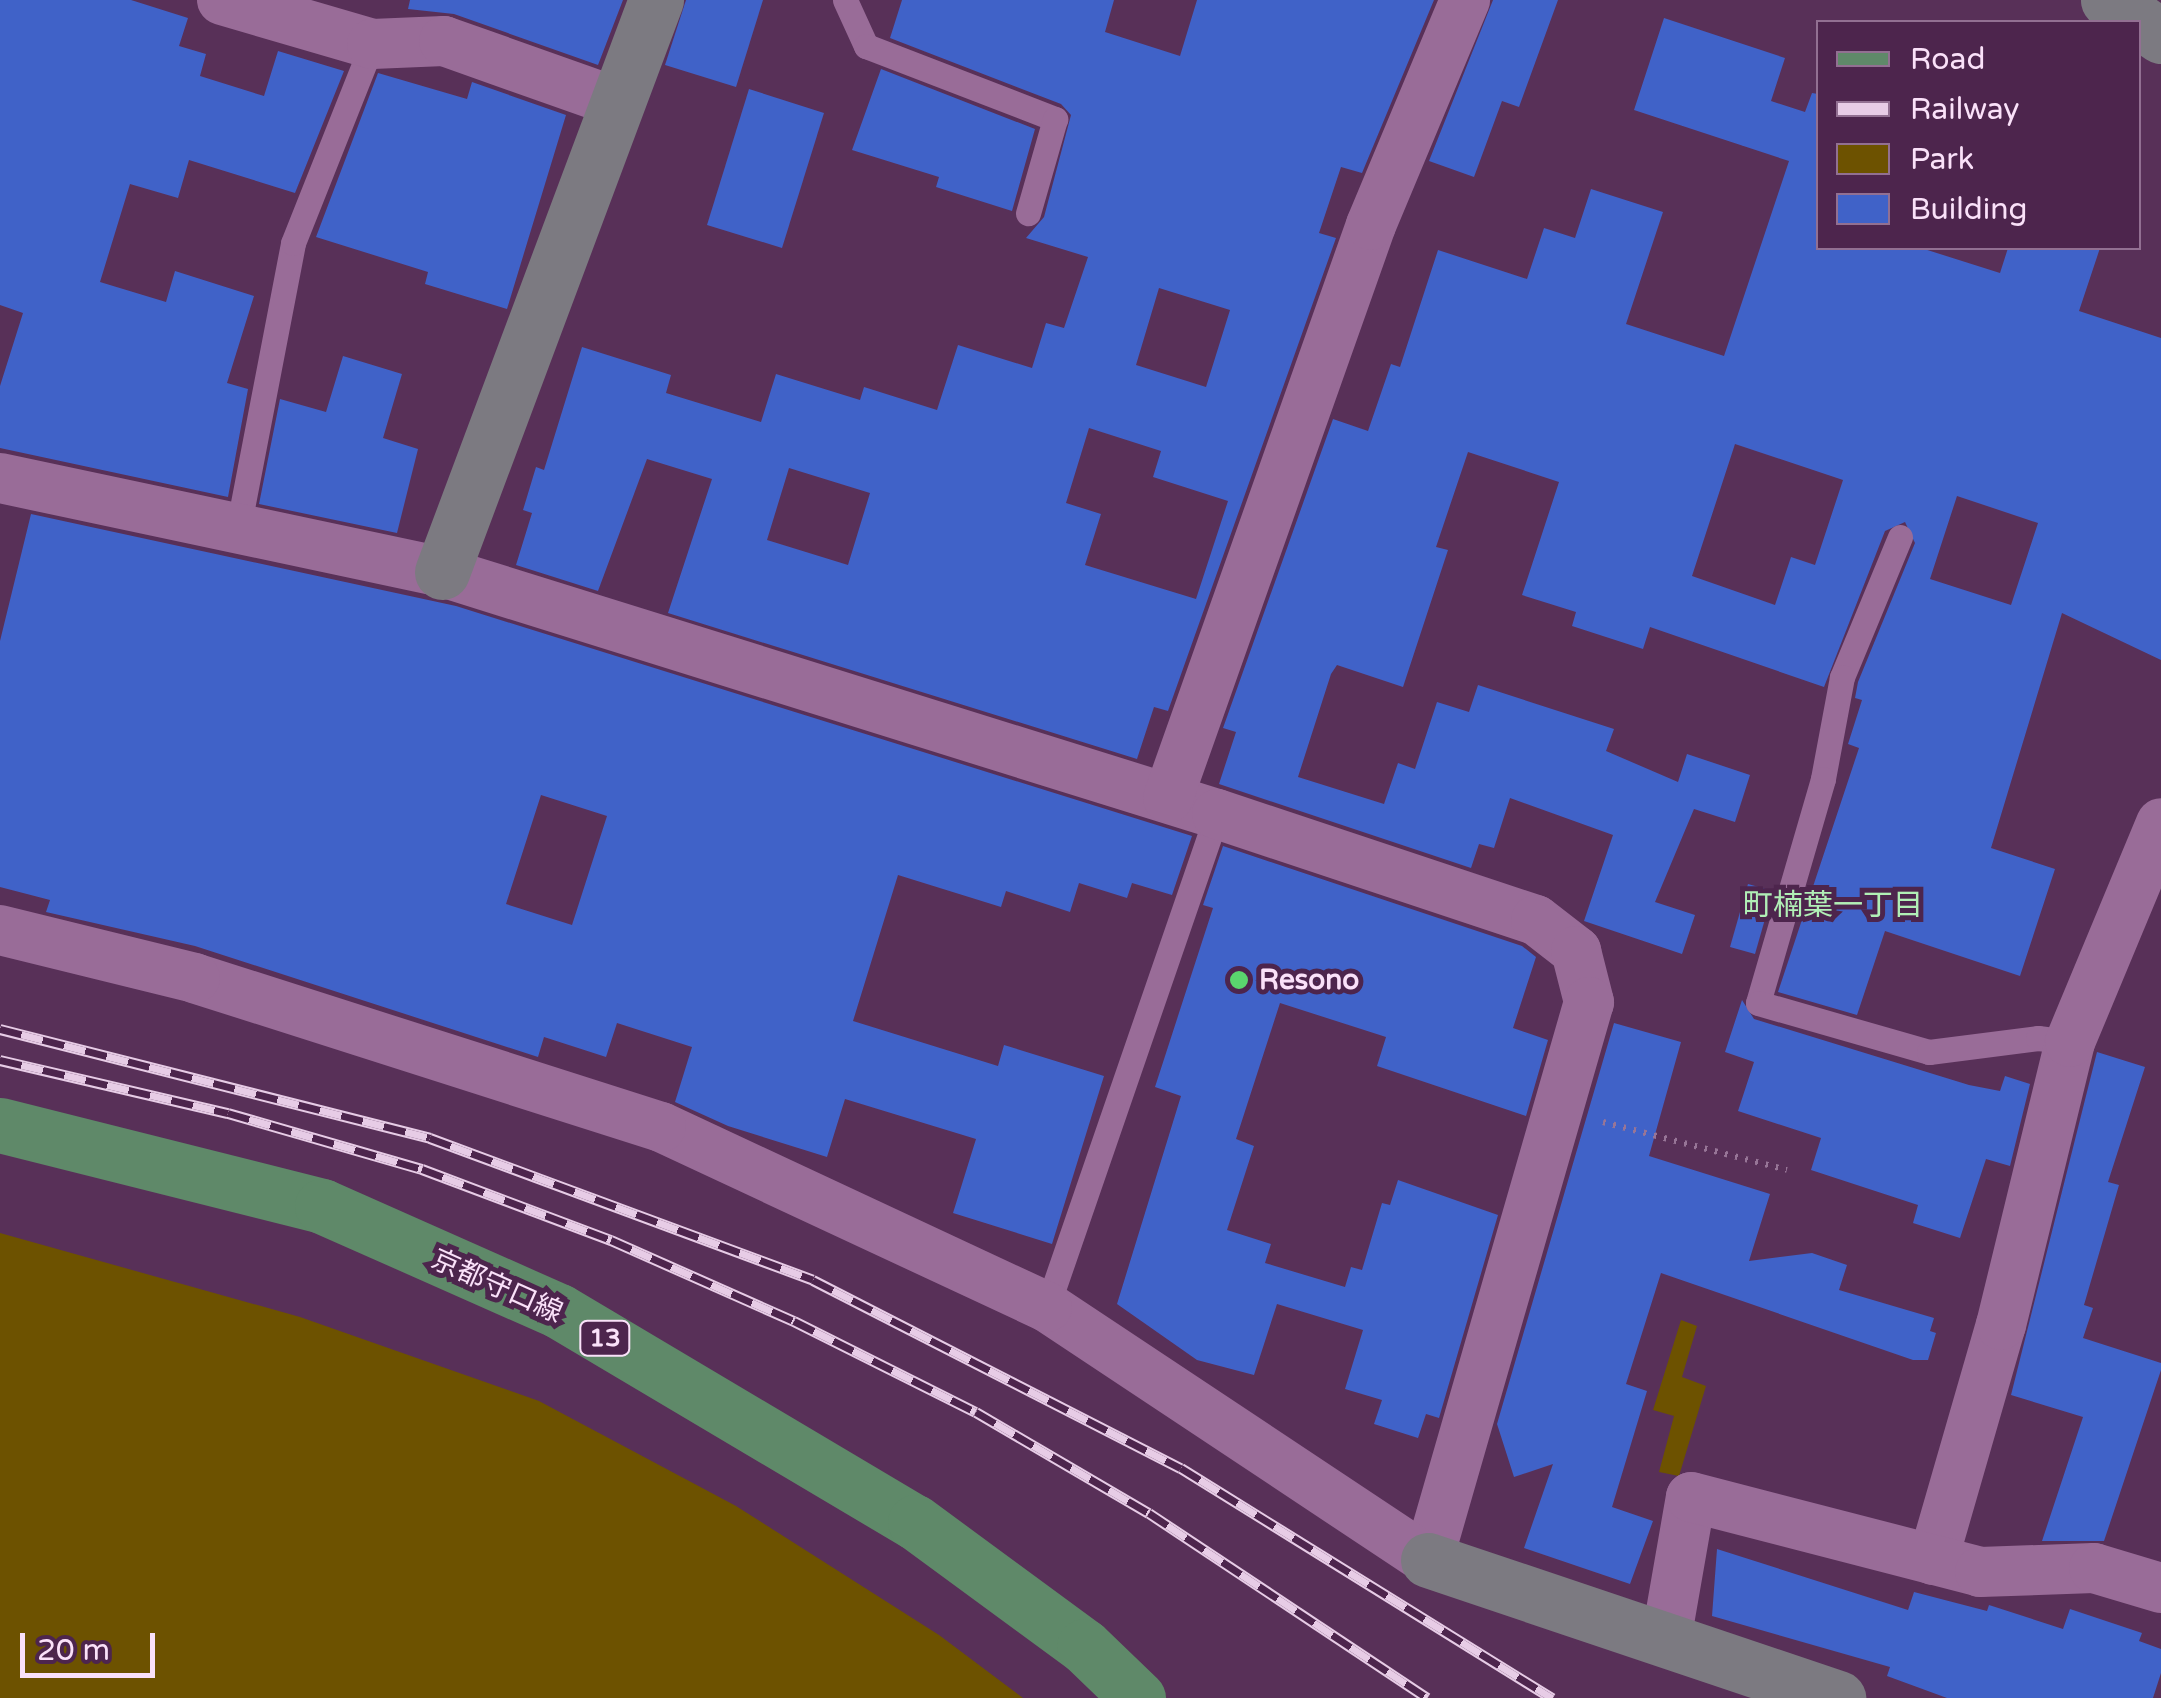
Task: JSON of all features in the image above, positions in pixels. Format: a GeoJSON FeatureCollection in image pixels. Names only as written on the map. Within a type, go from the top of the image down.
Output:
{"type":"FeatureCollection","features":[{"type":"Feature","properties":{"kind":"main road","name":"京都守口線"},"geometry":{"type":"LineString","coordinates":[[0,1124],[322,1206],[559,1311],[915,1522],[1084,1646],[1138,1698]]}},
{"type":"Feature","properties":{"kind":"main road"},"geometry":{"type":"LineString","coordinates":[[1084,1646],[1166,1698]]}},
{"type":"Feature","properties":{"kind":"street"},"geometry":{"type":"LineString","coordinates":[[222,0],[372,44],[444,41],[616,102]]}},
{"type":"Feature","properties":{"kind":"street"},"geometry":{"type":"LineString","coordinates":[[442,572],[656,0]]}},
{"type":"Feature","properties":{"kind":"street"},"geometry":{"type":"LineString","coordinates":[[1168,798],[1371,226],[1465,0]]}},
{"type":"Feature","properties":{"kind":"street"},"geometry":{"type":"LineString","coordinates":[[2108,0],[2137,20]]}},
{"type":"Feature","properties":{"kind":"street"},"geometry":{"type":"LineString","coordinates":[[0,478],[442,572],[1168,798],[1536,920],[1576,951],[1590,1002],[1428,1560]]}},
{"type":"Feature","properties":{"kind":"street"},"geometry":{"type":"LineString","coordinates":[[1933,1560],[2002,1325],[2070,1042],[2161,823]]}},
{"type":"Feature","properties":{"kind":"street"},"geometry":{"type":"LineString","coordinates":[[0,930],[195,978],[661,1127],[1047,1307],[1428,1560],[1838,1698]]}},
{"type":"Feature","properties":{"kind":"street"},"geometry":{"type":"LineString","coordinates":[[1666,1640],[1691,1496],[1980,1572],[2094,1568],[2161,1588]]}},
{"type":"Feature","properties":{"kind":"lane"},"geometry":{"type":"LineString","coordinates":[[846,0],[866,46],[1055,119],[1028,213]]}},
{"type":"Feature","properties":{"kind":"lane"},"geometry":{"type":"LineString","coordinates":[[238,529],[293,243],[372,44]]}},
{"type":"Feature","properties":{"kind":"lane"},"geometry":{"type":"LineString","coordinates":[[1900,537],[1842,677],[1823,779],[1758,1002],[1929,1052],[2038,1038],[2070,1042]]}},
{"type":"Feature","properties":{"kind":"lane"},"geometry":{"type":"LineString","coordinates":[[1047,1307],[1217,814]]}},
{"type":"Feature","properties":{"kind":"path"},"geometry":{"type":"LineString","coordinates":[[1558,1110],[1787,1170]]}},
{"type":"Feature","properties":{"kind":"green space"},"geometry":{"type":"Polygon","coordinates":[[[0,1233],[300,1317],[539,1401],[736,1506],[939,1635],[1023,1698],[0,1698],[0,1233]]]}},
{"type":"Feature","properties":{"kind":"green space"},"geometry":{"type":"Polygon","coordinates":[[[1681,1320],[1697,1326],[1682,1377],[1706,1386],[1679,1476],[1659,1472],[1674,1416],[1653,1410],[1681,1320]]]}},
{"type":"Feature","properties":{"kind":"building"},"geometry":{"type":"Polygon","coordinates":[[[0,0],[131,0],[188,18],[179,46],[206,54],[200,76],[264,96],[278,51],[344,71],[295,193],[189,160],[178,198],[130,184],[100,282],[166,302],[175,271],[254,296],[227,383],[248,389],[228,497],[0,448],[0,386],[23,313],[0,305],[0,0]]]}},
{"type":"Feature","properties":{"kind":"building"},"geometry":{"type":"Polygon","coordinates":[[[410,0],[623,0],[598,65],[454,14],[408,9],[410,0]]]}},
{"type":"Feature","properties":{"kind":"building"},"geometry":{"type":"Polygon","coordinates":[[[686,0],[763,0],[736,87],[665,65],[686,0]]]}},
{"type":"Feature","properties":{"kind":"building"},"geometry":{"type":"Polygon","coordinates":[[[902,0],[1114,0],[1105,32],[1180,56],[1197,0],[1434,0],[1362,173],[1341,167],[1319,233],[1336,238],[1168,711],[1154,707],[1137,759],[668,613],[712,479],[647,459],[598,591],[516,565],[532,513],[523,510],[536,467],[544,470],[582,347],[671,375],[666,393],[761,422],[776,374],[860,400],[864,387],[937,410],[958,345],[1032,368],[1046,323],[1064,328],[1088,257],[1026,238],[1044,217],[1071,115],[1061,104],[890,38],[902,0]],[[1159,288],[1136,365],[1206,387],[1230,310],[1159,288]],[[1089,428],[1066,503],[1101,514],[1085,565],[1196,599],[1228,501],[1153,477],[1161,451],[1089,428]],[[789,468],[767,540],[848,565],[870,493],[789,468]]]}},
{"type":"Feature","properties":{"kind":"building"},"geometry":{"type":"Polygon","coordinates":[[[1493,0],[1558,0],[1519,107],[1502,101],[1474,177],[1429,161],[1493,0]]]}},
{"type":"Feature","properties":{"kind":"building"},"geometry":{"type":"Polygon","coordinates":[[[1664,18],[1785,58],[1771,101],[1805,112],[1812,93],[1816,94],[1816,250],[1927,250],[2000,273],[2007,250],[2099,250],[2079,311],[2161,338],[2161,660],[2062,613],[1991,848],[2055,869],[2020,976],[1885,931],[1857,1015],[1778,992],[1859,748],[1848,744],[1862,700],[1855,698],[1858,682],[1915,543],[1905,522],[1885,531],[1824,687],[1650,627],[1643,649],[1572,626],[1576,612],[1522,595],[1559,482],[1468,452],[1436,547],[1448,550],[1403,687],[1337,665],[1331,674],[1298,777],[1384,804],[1398,763],[1415,769],[1437,702],[1469,712],[1478,685],[1614,729],[1606,751],[1678,782],[1687,754],[1750,775],[1735,822],[1694,809],[1655,902],[1695,915],[1682,954],[1584,921],[1613,835],[1510,798],[1494,848],[1479,844],[1471,868],[1219,784],[1236,732],[1223,728],[1333,419],[1368,431],[1391,364],[1400,367],[1438,250],[1527,279],[1544,228],[1575,238],[1591,189],[1663,212],[1626,324],[1724,356],[1789,161],[1634,110],[1664,18]],[[1735,444],[1692,576],[1775,605],[1791,557],[1815,565],[1843,480],[1735,444]],[[1957,496],[1930,579],[2011,605],[2038,523],[1957,496]]]}},
{"type":"Feature","properties":{"kind":"building"},"geometry":{"type":"Polygon","coordinates":[[[881,69],[1035,129],[1012,211],[936,187],[939,177],[852,150],[881,69]]]}},
{"type":"Feature","properties":{"kind":"building"},"geometry":{"type":"Polygon","coordinates":[[[378,73],[467,99],[472,82],[566,115],[507,309],[425,284],[428,272],[316,237],[378,73]]]}},
{"type":"Feature","properties":{"kind":"building"},"geometry":{"type":"Polygon","coordinates":[[[749,89],[824,113],[782,248],[707,225],[749,89]]]}},
{"type":"Feature","properties":{"kind":"building"},"geometry":{"type":"Polygon","coordinates":[[[343,356],[402,374],[383,438],[418,449],[397,533],[259,504],[280,399],[326,412],[343,356]]]}},
{"type":"Feature","properties":{"kind":"building"},"geometry":{"type":"Polygon","coordinates":[[[31,514],[456,606],[1192,836],[1172,895],[1132,883],[1127,898],[1079,883],[1070,912],[1006,891],[1001,907],[898,875],[853,1021],[998,1066],[1004,1045],[1104,1076],[1052,1244],[953,1213],[976,1139],[845,1099],[827,1157],[728,1126],[675,1102],[692,1047],[617,1023],[606,1057],[544,1037],[538,1057],[195,946],[46,912],[50,900],[0,887],[0,641],[31,514]],[[541,795],[506,904],[572,925],[607,816],[541,795]]]}},
{"type":"Feature","properties":{"kind":"building"},"geometry":{"type":"Polygon","coordinates":[[[1223,846],[1522,946],[1536,957],[1513,1028],[1548,1040],[1526,1116],[1377,1066],[1386,1037],[1280,1003],[1236,1139],[1254,1146],[1227,1230],[1271,1244],[1265,1263],[1345,1287],[1351,1267],[1362,1270],[1382,1203],[1390,1205],[1398,1180],[1498,1215],[1439,1418],[1426,1414],[1418,1438],[1374,1424],[1382,1400],[1345,1389],[1363,1330],[1277,1304],[1254,1375],[1197,1360],[1117,1304],[1181,1096],[1155,1087],[1213,908],[1203,905],[1223,846]]]}},
{"type":"Feature","properties":{"kind":"building"},"geometry":{"type":"Polygon","coordinates":[[[1748,884],[1773,891],[1755,954],[1730,947],[1748,884]]]}},
{"type":"Feature","properties":{"kind":"building"},"geometry":{"type":"Polygon","coordinates":[[[1742,1000],[1754,1019],[1969,1085],[2000,1091],[2005,1076],[2030,1084],[2010,1166],[1986,1159],[1960,1238],[1913,1223],[1918,1205],[1811,1170],[1821,1138],[1738,1111],[1754,1062],[1725,1052],[1742,1000]]]}},
{"type":"Feature","properties":{"kind":"building"},"geometry":{"type":"Polygon","coordinates":[[[1614,1023],[1681,1042],[1649,1156],[1770,1194],[1749,1261],[1812,1253],[1847,1265],[1839,1290],[1934,1318],[1930,1331],[1936,1333],[1928,1360],[1913,1360],[1661,1273],[1626,1384],[1647,1391],[1612,1507],[1653,1521],[1630,1584],[1524,1548],[1553,1464],[1514,1477],[1497,1424],[1614,1023]]]}},
{"type":"Feature","properties":{"kind":"building"},"geometry":{"type":"Polygon","coordinates":[[[2097,1052],[2145,1067],[2108,1182],[2119,1185],[2084,1305],[2093,1308],[2083,1338],[2161,1363],[2161,1370],[2104,1541],[2042,1541],[2083,1417],[2011,1395],[2097,1052]]]}},
{"type":"Feature","properties":{"kind":"building"},"geometry":{"type":"Polygon","coordinates":[[[1717,1549],[1908,1610],[1914,1592],[1987,1611],[1989,1605],[2063,1629],[2070,1609],[2142,1633],[2139,1641],[2161,1649],[2161,1673],[2153,1698],[1947,1698],[1887,1676],[1890,1667],[1712,1616],[1717,1549]]]}},
{"type":"Feature","properties":{"kind":"railway"},"geometry":{"type":"LineString","coordinates":[[0,1029],[430,1138],[813,1280],[1181,1468],[1552,1698]]}},
{"type":"Feature","properties":{"kind":"railway"},"geometry":{"type":"LineString","coordinates":[[0,1060],[228,1113],[422,1169],[611,1240],[794,1321],[976,1412],[1149,1513],[1427,1698]]}},
{"type":"Feature","properties":{"kind":"place","name":"Resono"},"geometry":{"type":"Point","coordinates":[1239,980]}},
{"type":"Feature","properties":{"kind":"district","name":"町楠葉一丁目"},"geometry":{"type":"Point","coordinates":[1833,906]}}]}
